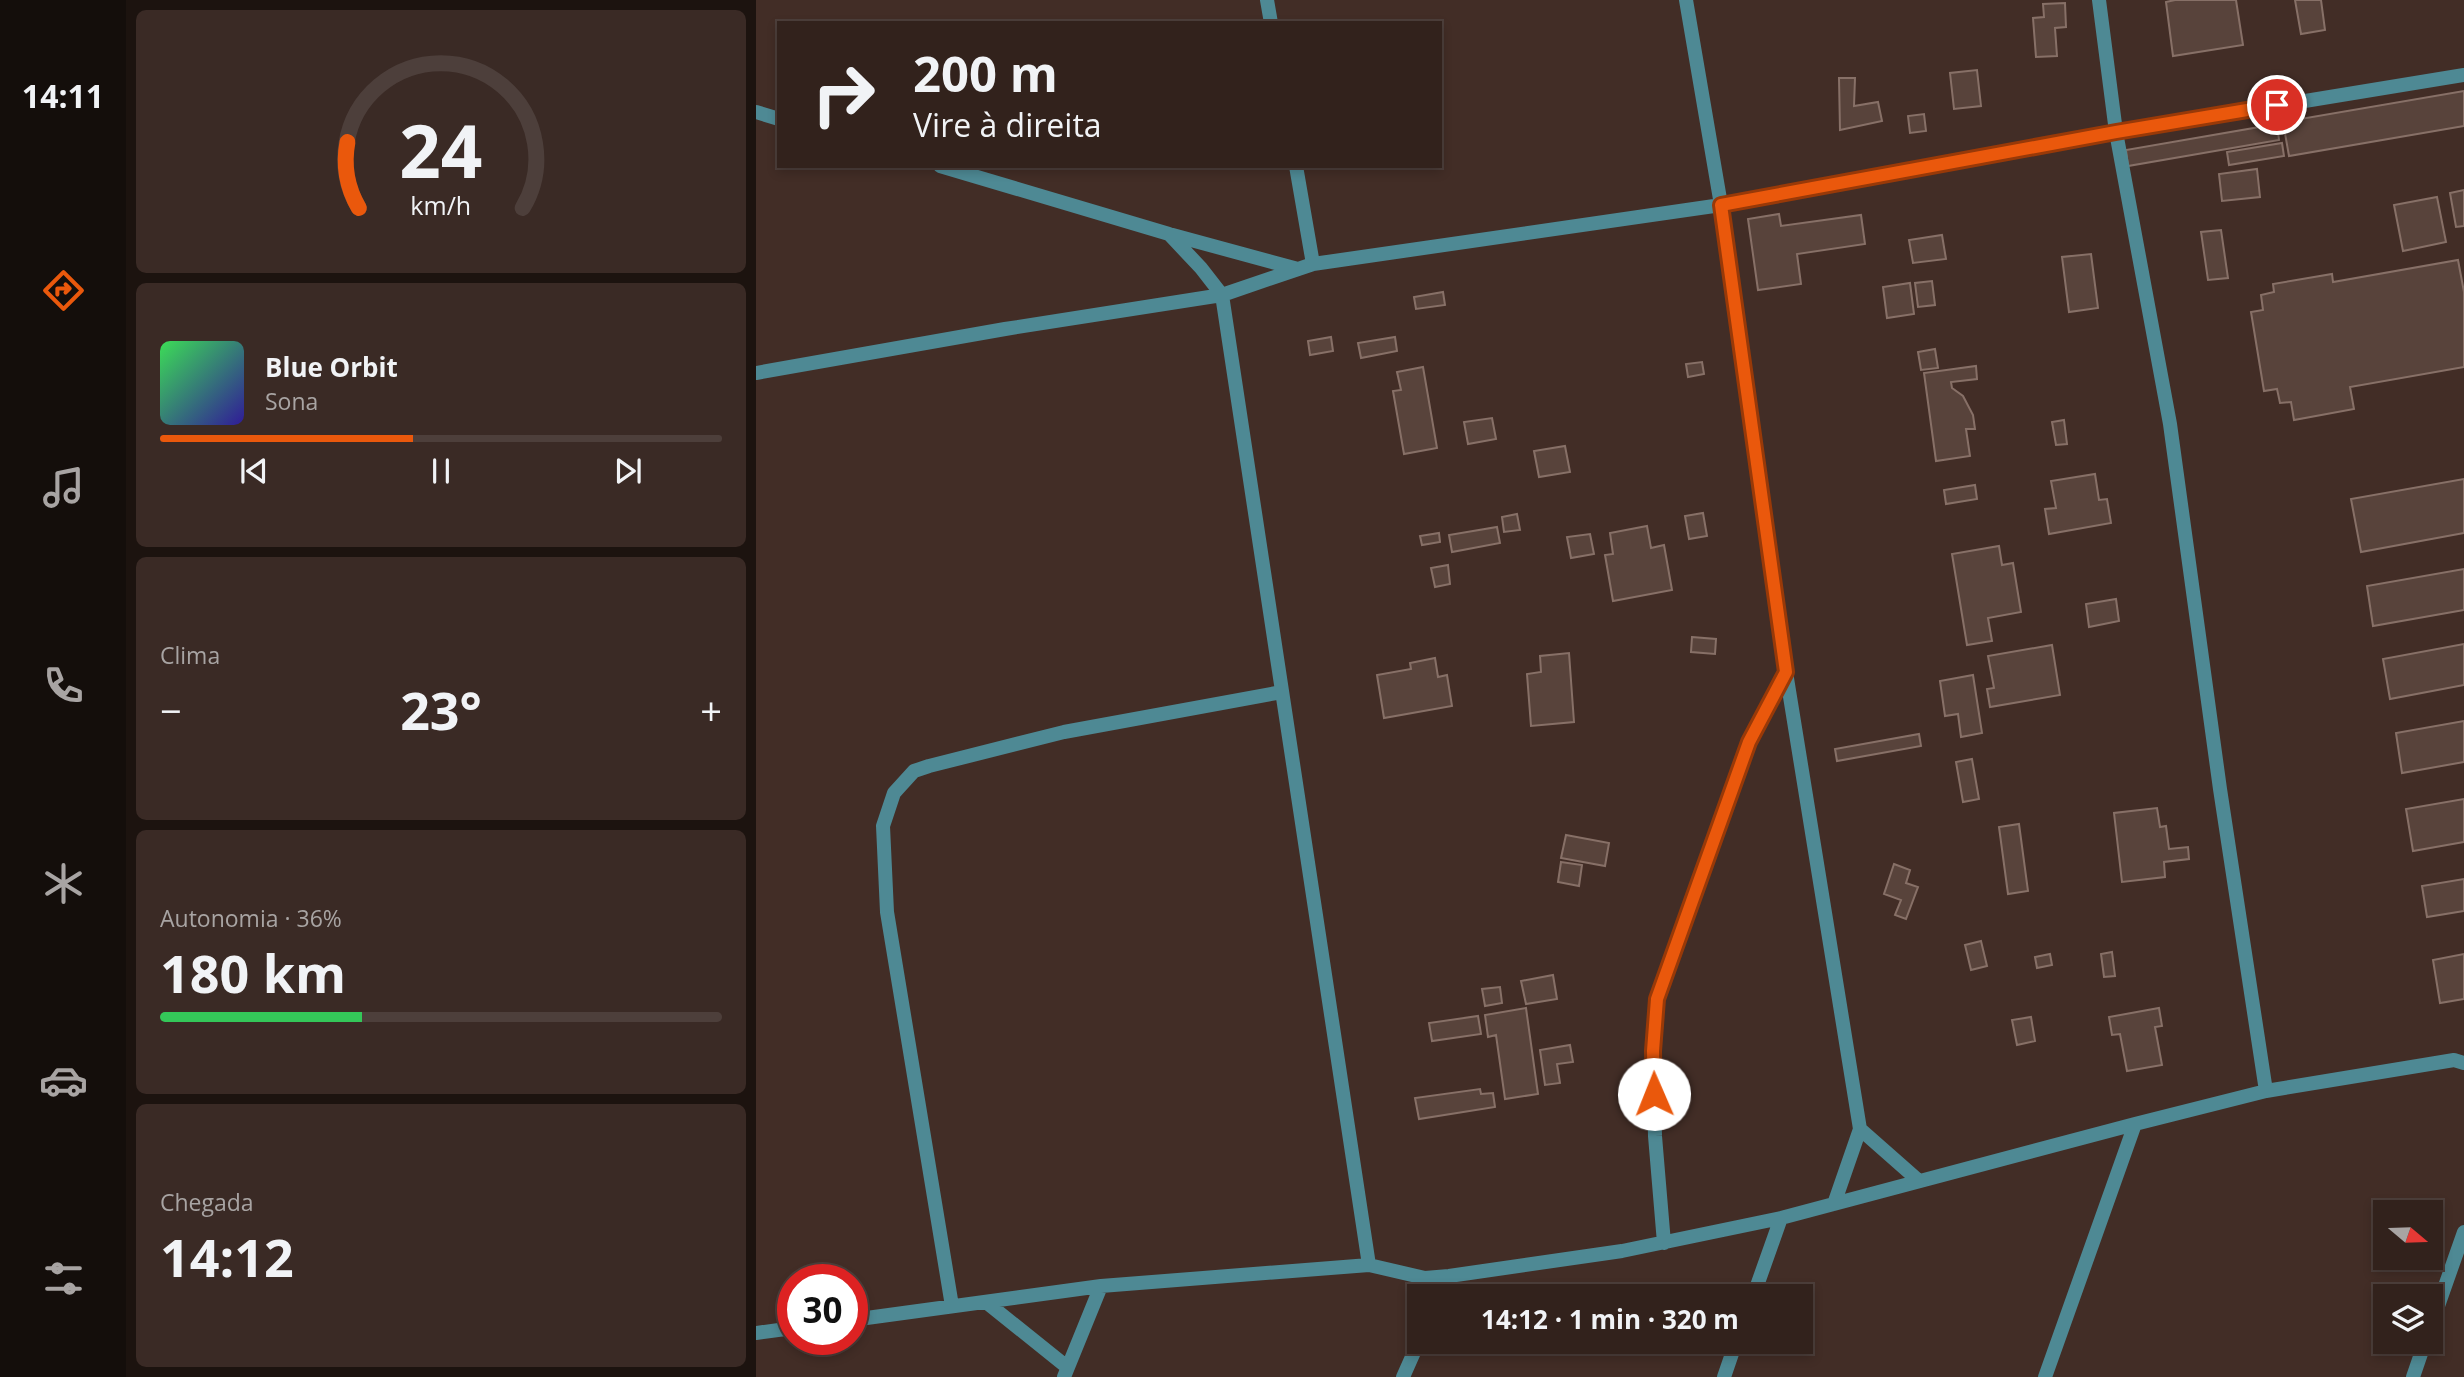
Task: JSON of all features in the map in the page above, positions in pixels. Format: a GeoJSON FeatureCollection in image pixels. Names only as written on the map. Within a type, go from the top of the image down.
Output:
{"type":"FeatureCollection","features":[{"type":"Feature","properties":{"kind":"street"},"geometry":{"type":"LineString","coordinates":[[1267,0],[1271,21]]}},
{"type":"Feature","properties":{"kind":"street"},"geometry":{"type":"LineString","coordinates":[[1686,0],[1721,205],[1786,672],[1860,1129],[1834,1204]]}},
{"type":"Feature","properties":{"kind":"street"},"geometry":{"type":"LineString","coordinates":[[2099,0],[2116,132],[2170,424],[2218,776],[2266,1091]]}},
{"type":"Feature","properties":{"kind":"street"},"geometry":{"type":"LineString","coordinates":[[756,373],[1005,329],[1222,295],[1313,264],[1721,205],[2116,132],[2464,75]]}},
{"type":"Feature","properties":{"kind":"street"},"geometry":{"type":"LineString","coordinates":[[756,113],[777,118]]}},
{"type":"Feature","properties":{"kind":"street"},"geometry":{"type":"LineString","coordinates":[[947,168],[1298,269]]}},
{"type":"Feature","properties":{"kind":"street"},"geometry":{"type":"LineString","coordinates":[[1296,168],[1313,264]]}},
{"type":"Feature","properties":{"kind":"street"},"geometry":{"type":"LineString","coordinates":[[1169,234],[1222,295],[1369,1265]]}},
{"type":"Feature","properties":{"kind":"street"},"geometry":{"type":"LineString","coordinates":[[1664,1243],[1655,1136],[1653,1051],[1657,999],[1749,742],[1786,672]]}},
{"type":"Feature","properties":{"kind":"street"},"geometry":{"type":"LineString","coordinates":[[952,1306],[887,912],[883,826],[894,793],[914,771],[929,766],[1064,732],[1282,692]]}},
{"type":"Feature","properties":{"kind":"street"},"geometry":{"type":"LineString","coordinates":[[868,1318],[1101,1286],[1369,1265],[1426,1278],[1449,1276],[1664,1243],[1781,1218],[2266,1091],[2454,1060],[2464,1063]]}},
{"type":"Feature","properties":{"kind":"street"},"geometry":{"type":"LineString","coordinates":[[2045,1377],[2134,1124]]}},
{"type":"Feature","properties":{"kind":"street"},"geometry":{"type":"LineString","coordinates":[[1860,1129],[1919,1181]]}},
{"type":"Feature","properties":{"kind":"street"},"geometry":{"type":"LineString","coordinates":[[1758,1284],[1781,1218]]}},
{"type":"Feature","properties":{"kind":"street"},"geometry":{"type":"LineString","coordinates":[[2443,1292],[2464,1232]]}},
{"type":"Feature","properties":{"kind":"street"},"geometry":{"type":"LineString","coordinates":[[1445,1284],[1449,1276]]}},
{"type":"Feature","properties":{"kind":"street"},"geometry":{"type":"LineString","coordinates":[[986,1302],[1066,1372],[1101,1286]]}},
{"type":"Feature","properties":{"kind":"street"},"geometry":{"type":"LineString","coordinates":[[756,1333],[777,1330]]}},
{"type":"Feature","properties":{"kind":"street"},"geometry":{"type":"LineString","coordinates":[[1403,1377],[1413,1354]]}},
{"type":"Feature","properties":{"kind":"street"},"geometry":{"type":"LineString","coordinates":[[1724,1377],[1732,1354]]}},
{"type":"Feature","properties":{"kind":"street"},"geometry":{"type":"LineString","coordinates":[[2413,1377],[2421,1354]]}},
{"type":"Feature","properties":{"kind":"building"},"geometry":{"type":"Polygon","coordinates":[[[2236,0],[2243,45],[2173,56],[2166,2],[2236,0]]]}},
{"type":"Feature","properties":{"kind":"building"},"geometry":{"type":"Polygon","coordinates":[[[2295,0],[2321,0],[2325,30],[2301,34],[2295,0]]]}},
{"type":"Feature","properties":{"kind":"building"},"geometry":{"type":"Polygon","coordinates":[[[2065,3],[2066,27],[2055,28],[2057,56],[2036,57],[2033,18],[2044,17],[2043,4],[2065,3]]]}},
{"type":"Feature","properties":{"kind":"building"},"geometry":{"type":"Polygon","coordinates":[[[1977,70],[1981,106],[1954,109],[1950,73],[1977,70]]]}},
{"type":"Feature","properties":{"kind":"building"},"geometry":{"type":"Polygon","coordinates":[[[1839,78],[1855,78],[1854,106],[1878,102],[1882,121],[1840,130],[1839,78]]]}},
{"type":"Feature","properties":{"kind":"building"},"geometry":{"type":"Polygon","coordinates":[[[2464,91],[2464,126],[2289,156],[2283,122],[2464,91]]]}},
{"type":"Feature","properties":{"kind":"building"},"geometry":{"type":"Polygon","coordinates":[[[1924,114],[1926,131],[1910,133],[1908,116],[1924,114]]]}},
{"type":"Feature","properties":{"kind":"building"},"geometry":{"type":"Polygon","coordinates":[[[2277,124],[2279,140],[2128,166],[2126,150],[2277,124]]]}},
{"type":"Feature","properties":{"kind":"building"},"geometry":{"type":"Polygon","coordinates":[[[2282,143],[2284,156],[2229,165],[2227,152],[2282,143]]]}},
{"type":"Feature","properties":{"kind":"building"},"geometry":{"type":"Polygon","coordinates":[[[2257,169],[2260,197],[2222,201],[2219,174],[2257,169]]]}},
{"type":"Feature","properties":{"kind":"building"},"geometry":{"type":"Polygon","coordinates":[[[2464,190],[2464,226],[2456,227],[2450,193],[2464,190]]]}},
{"type":"Feature","properties":{"kind":"building"},"geometry":{"type":"Polygon","coordinates":[[[2437,197],[2446,242],[2403,251],[2394,205],[2437,197]]]}},
{"type":"Feature","properties":{"kind":"building"},"geometry":{"type":"Polygon","coordinates":[[[1779,214],[1781,226],[1861,215],[1865,244],[1797,254],[1801,284],[1758,290],[1748,219],[1779,214]]]}},
{"type":"Feature","properties":{"kind":"building"},"geometry":{"type":"Polygon","coordinates":[[[2221,230],[2228,278],[2208,280],[2201,232],[2221,230]]]}},
{"type":"Feature","properties":{"kind":"building"},"geometry":{"type":"Polygon","coordinates":[[[1942,235],[1946,259],[1913,263],[1909,240],[1942,235]]]}},
{"type":"Feature","properties":{"kind":"building"},"geometry":{"type":"Polygon","coordinates":[[[2091,254],[2098,308],[2069,312],[2062,257],[2091,254]]]}},
{"type":"Feature","properties":{"kind":"building"},"geometry":{"type":"Polygon","coordinates":[[[2458,260],[2464,292],[2464,367],[2350,387],[2354,409],[2294,420],[2291,402],[2280,403],[2277,389],[2264,391],[2251,312],[2263,310],[2261,295],[2274,292],[2273,284],[2332,274],[2333,282],[2458,260]]]}},
{"type":"Feature","properties":{"kind":"building"},"geometry":{"type":"Polygon","coordinates":[[[1932,281],[1935,305],[1918,307],[1915,283],[1932,281]]]}},
{"type":"Feature","properties":{"kind":"building"},"geometry":{"type":"Polygon","coordinates":[[[1910,283],[1914,314],[1887,318],[1883,287],[1910,283]]]}},
{"type":"Feature","properties":{"kind":"building"},"geometry":{"type":"Polygon","coordinates":[[[1443,292],[1445,305],[1416,309],[1414,297],[1443,292]]]}},
{"type":"Feature","properties":{"kind":"building"},"geometry":{"type":"Polygon","coordinates":[[[1331,337],[1333,351],[1310,355],[1308,341],[1331,337]]]}},
{"type":"Feature","properties":{"kind":"building"},"geometry":{"type":"Polygon","coordinates":[[[1395,337],[1397,351],[1361,358],[1358,343],[1395,337]]]}},
{"type":"Feature","properties":{"kind":"building"},"geometry":{"type":"Polygon","coordinates":[[[1935,349],[1938,368],[1921,370],[1918,352],[1935,349]]]}},
{"type":"Feature","properties":{"kind":"building"},"geometry":{"type":"Polygon","coordinates":[[[1702,362],[1704,374],[1688,377],[1686,364],[1702,362]]]}},
{"type":"Feature","properties":{"kind":"building"},"geometry":{"type":"Polygon","coordinates":[[[1976,366],[1977,379],[1951,382],[1952,388],[1963,396],[1973,415],[1975,429],[1966,429],[1970,456],[1936,461],[1924,373],[1976,366]]]}},
{"type":"Feature","properties":{"kind":"building"},"geometry":{"type":"Polygon","coordinates":[[[1423,367],[1437,448],[1404,454],[1393,391],[1401,390],[1397,372],[1423,367]]]}},
{"type":"Feature","properties":{"kind":"building"},"geometry":{"type":"Polygon","coordinates":[[[1492,418],[1496,439],[1468,444],[1464,422],[1492,418]]]}},
{"type":"Feature","properties":{"kind":"building"},"geometry":{"type":"Polygon","coordinates":[[[2064,420],[2067,444],[2056,445],[2052,422],[2064,420]]]}},
{"type":"Feature","properties":{"kind":"building"},"geometry":{"type":"Polygon","coordinates":[[[1565,446],[1570,472],[1539,477],[1534,451],[1565,446]]]}},
{"type":"Feature","properties":{"kind":"building"},"geometry":{"type":"Polygon","coordinates":[[[2095,474],[2099,500],[2107,499],[2111,523],[2049,534],[2045,509],[2056,508],[2051,481],[2095,474]]]}},
{"type":"Feature","properties":{"kind":"building"},"geometry":{"type":"Polygon","coordinates":[[[2464,479],[2464,533],[2361,552],[2351,499],[2464,479]]]}},
{"type":"Feature","properties":{"kind":"building"},"geometry":{"type":"Polygon","coordinates":[[[1975,485],[1977,499],[1946,504],[1944,490],[1975,485]]]}},
{"type":"Feature","properties":{"kind":"building"},"geometry":{"type":"Polygon","coordinates":[[[1703,513],[1707,536],[1689,539],[1685,516],[1703,513]]]}},
{"type":"Feature","properties":{"kind":"building"},"geometry":{"type":"Polygon","coordinates":[[[1517,514],[1520,530],[1504,532],[1502,517],[1517,514]]]}},
{"type":"Feature","properties":{"kind":"building"},"geometry":{"type":"Polygon","coordinates":[[[1647,526],[1651,548],[1664,545],[1672,590],[1613,601],[1605,555],[1613,554],[1610,533],[1647,526]]]}},
{"type":"Feature","properties":{"kind":"building"},"geometry":{"type":"Polygon","coordinates":[[[1497,527],[1500,543],[1452,552],[1449,535],[1497,527]]]}},
{"type":"Feature","properties":{"kind":"building"},"geometry":{"type":"Polygon","coordinates":[[[1439,533],[1440,542],[1422,545],[1420,536],[1439,533]]]}},
{"type":"Feature","properties":{"kind":"building"},"geometry":{"type":"Polygon","coordinates":[[[1590,534],[1594,554],[1571,558],[1567,537],[1590,534]]]}},
{"type":"Feature","properties":{"kind":"building"},"geometry":{"type":"Polygon","coordinates":[[[1999,546],[2002,565],[2013,563],[2021,612],[1988,618],[1992,641],[1967,645],[1952,554],[1999,546]]]}},
{"type":"Feature","properties":{"kind":"building"},"geometry":{"type":"Polygon","coordinates":[[[1448,565],[1450,584],[1435,587],[1431,568],[1448,565]]]}},
{"type":"Feature","properties":{"kind":"building"},"geometry":{"type":"Polygon","coordinates":[[[2464,569],[2464,610],[2373,626],[2367,586],[2464,569]]]}},
{"type":"Feature","properties":{"kind":"building"},"geometry":{"type":"Polygon","coordinates":[[[2116,599],[2119,621],[2089,627],[2086,604],[2116,599]]]}},
{"type":"Feature","properties":{"kind":"building"},"geometry":{"type":"Polygon","coordinates":[[[1692,637],[1716,639],[1715,654],[1691,652],[1692,637]]]}},
{"type":"Feature","properties":{"kind":"building"},"geometry":{"type":"Polygon","coordinates":[[[2464,644],[2464,685],[2390,699],[2383,659],[2464,644]]]}},
{"type":"Feature","properties":{"kind":"building"},"geometry":{"type":"Polygon","coordinates":[[[2052,645],[2060,695],[1990,707],[1987,689],[1994,688],[1988,656],[2052,645]]]}},
{"type":"Feature","properties":{"kind":"building"},"geometry":{"type":"Polygon","coordinates":[[[1569,653],[1574,722],[1531,726],[1527,674],[1541,672],[1540,656],[1569,653]]]}},
{"type":"Feature","properties":{"kind":"building"},"geometry":{"type":"Polygon","coordinates":[[[1435,658],[1438,677],[1447,675],[1452,706],[1384,718],[1377,675],[1411,669],[1410,663],[1435,658]]]}},
{"type":"Feature","properties":{"kind":"building"},"geometry":{"type":"Polygon","coordinates":[[[1973,675],[1982,733],[1961,737],[1958,714],[1945,716],[1940,681],[1973,675]]]}},
{"type":"Feature","properties":{"kind":"building"},"geometry":{"type":"Polygon","coordinates":[[[2464,721],[2464,762],[2402,773],[2396,733],[2464,721]]]}},
{"type":"Feature","properties":{"kind":"building"},"geometry":{"type":"Polygon","coordinates":[[[1919,734],[1921,746],[1837,761],[1835,749],[1919,734]]]}},
{"type":"Feature","properties":{"kind":"building"},"geometry":{"type":"Polygon","coordinates":[[[1972,759],[1979,799],[1963,802],[1956,762],[1972,759]]]}},
{"type":"Feature","properties":{"kind":"building"},"geometry":{"type":"Polygon","coordinates":[[[2464,799],[2464,842],[2413,851],[2406,809],[2464,799]]]}},
{"type":"Feature","properties":{"kind":"building"},"geometry":{"type":"Polygon","coordinates":[[[2157,808],[2160,827],[2166,826],[2169,849],[2188,847],[2189,859],[2164,862],[2165,877],[2122,882],[2114,813],[2157,808]]]}},
{"type":"Feature","properties":{"kind":"building"},"geometry":{"type":"Polygon","coordinates":[[[2019,824],[2028,891],[2008,894],[1999,827],[2019,824]]]}},
{"type":"Feature","properties":{"kind":"building"},"geometry":{"type":"Polygon","coordinates":[[[1566,835],[1609,843],[1605,866],[1561,858],[1566,835]]]}},
{"type":"Feature","properties":{"kind":"building"},"geometry":{"type":"Polygon","coordinates":[[[1561,862],[1582,865],[1579,886],[1558,882],[1561,862]]]}},
{"type":"Feature","properties":{"kind":"building"},"geometry":{"type":"Polygon","coordinates":[[[1894,864],[1910,870],[1906,883],[1918,887],[1906,919],[1895,915],[1901,900],[1884,894],[1894,864]]]}},
{"type":"Feature","properties":{"kind":"building"},"geometry":{"type":"Polygon","coordinates":[[[2464,879],[2464,911],[2427,917],[2422,886],[2464,879]]]}},
{"type":"Feature","properties":{"kind":"building"},"geometry":{"type":"Polygon","coordinates":[[[1981,941],[1987,966],[1971,970],[1965,945],[1981,941]]]}},
{"type":"Feature","properties":{"kind":"building"},"geometry":{"type":"Polygon","coordinates":[[[2112,952],[2115,976],[2104,977],[2101,954],[2112,952]]]}},
{"type":"Feature","properties":{"kind":"building"},"geometry":{"type":"Polygon","coordinates":[[[2050,954],[2052,965],[2037,968],[2035,957],[2050,954]]]}},
{"type":"Feature","properties":{"kind":"building"},"geometry":{"type":"Polygon","coordinates":[[[2464,954],[2464,999],[2440,1003],[2433,960],[2464,954]]]}},
{"type":"Feature","properties":{"kind":"building"},"geometry":{"type":"Polygon","coordinates":[[[1553,975],[1557,999],[1526,1004],[1521,981],[1553,975]]]}},
{"type":"Feature","properties":{"kind":"building"},"geometry":{"type":"Polygon","coordinates":[[[1500,987],[1502,1003],[1485,1006],[1482,989],[1500,987]]]}},
{"type":"Feature","properties":{"kind":"building"},"geometry":{"type":"Polygon","coordinates":[[[1526,1008],[1538,1094],[1505,1099],[1496,1035],[1488,1037],[1485,1015],[1526,1008]]]}},
{"type":"Feature","properties":{"kind":"building"},"geometry":{"type":"Polygon","coordinates":[[[2159,1008],[2162,1026],[2155,1027],[2162,1065],[2127,1071],[2120,1034],[2112,1035],[2109,1017],[2159,1008]]]}},
{"type":"Feature","properties":{"kind":"building"},"geometry":{"type":"Polygon","coordinates":[[[1478,1016],[1481,1034],[1432,1041],[1429,1023],[1478,1016]]]}},
{"type":"Feature","properties":{"kind":"building"},"geometry":{"type":"Polygon","coordinates":[[[2031,1017],[2035,1041],[2017,1045],[2012,1020],[2031,1017]]]}},
{"type":"Feature","properties":{"kind":"building"},"geometry":{"type":"Polygon","coordinates":[[[1570,1045],[1573,1062],[1557,1064],[1560,1083],[1545,1085],[1540,1050],[1570,1045]]]}},
{"type":"Feature","properties":{"kind":"building"},"geometry":{"type":"Polygon","coordinates":[[[1480,1089],[1481,1094],[1493,1093],[1495,1107],[1419,1119],[1415,1098],[1480,1089]]]}},
{"type":"Feature","properties":{"kind":"route"},"geometry":{"type":"LineString","coordinates":[[1654,1094],[1653,1051],[1657,999],[1749,742],[1786,672],[1721,205],[2277,105]]}}]}
